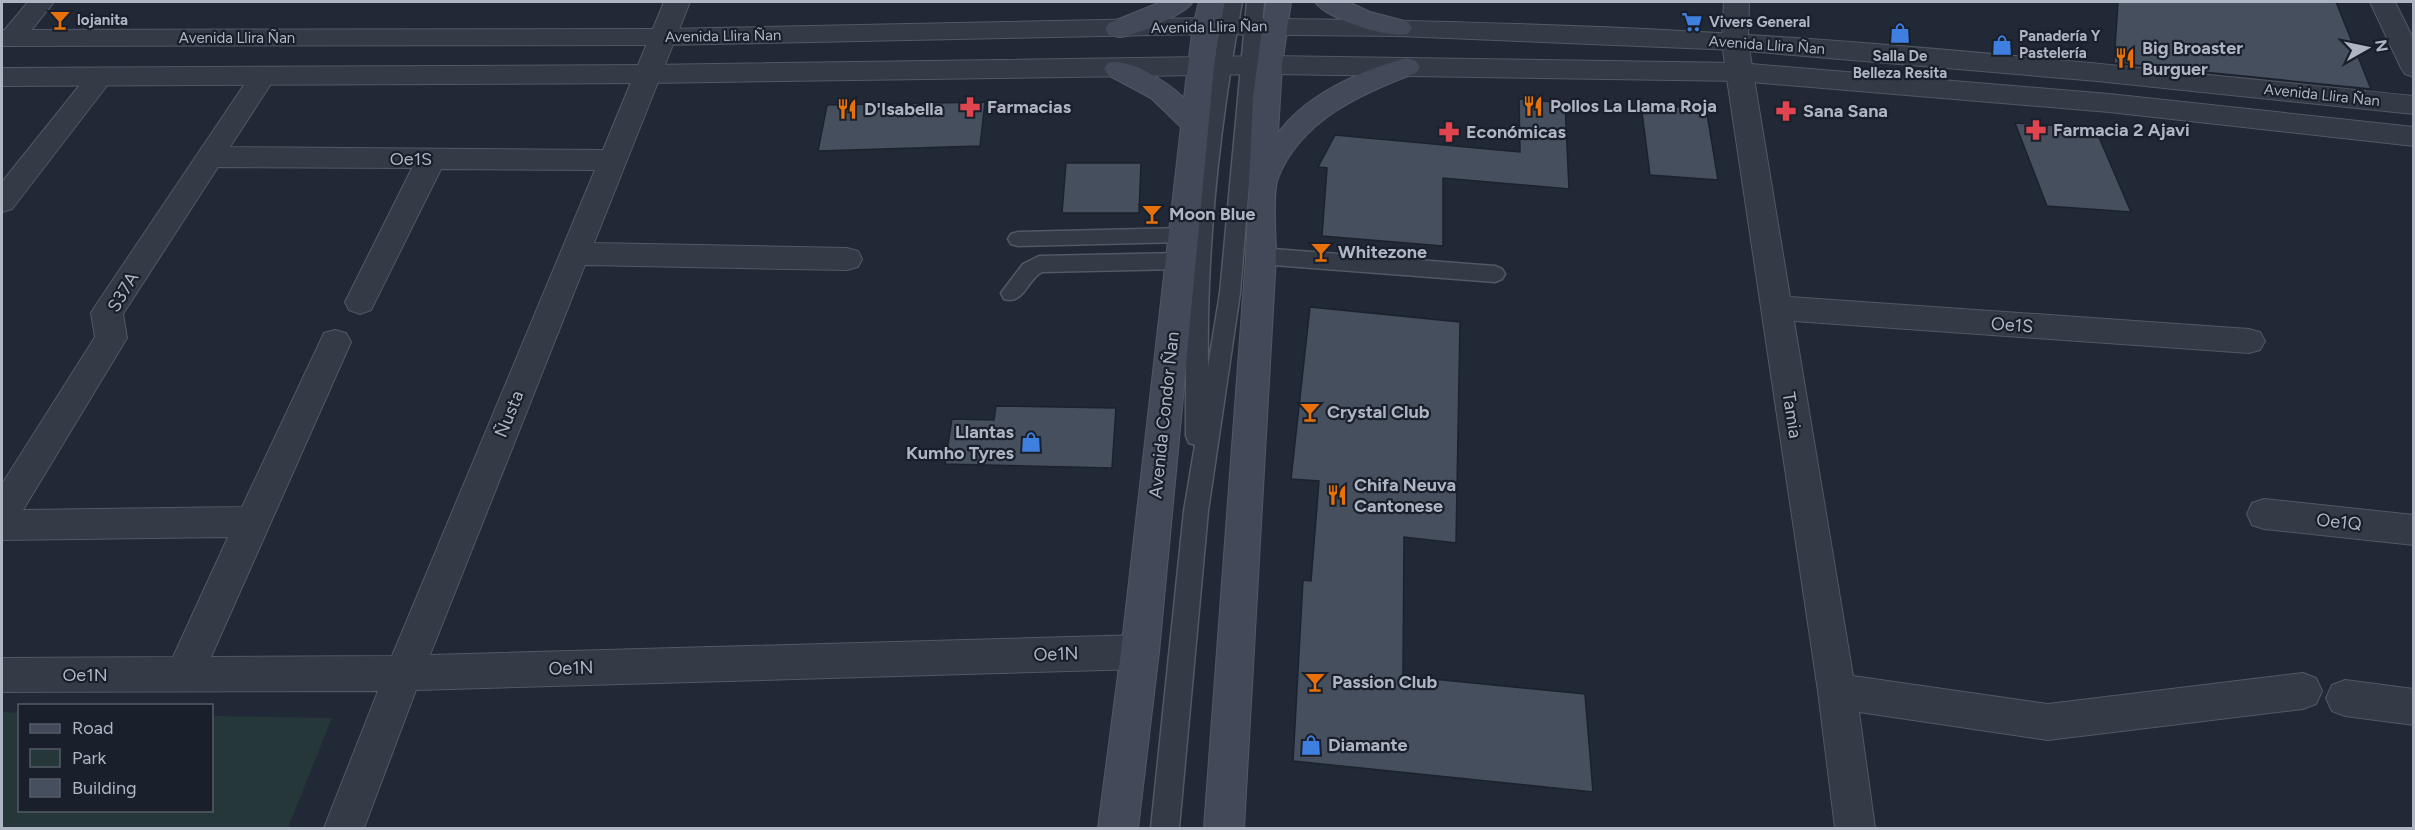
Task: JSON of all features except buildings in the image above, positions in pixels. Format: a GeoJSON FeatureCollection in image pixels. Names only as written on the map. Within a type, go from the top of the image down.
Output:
{"type":"FeatureCollection","features":[{"type":"Feature","properties":{"kind":"main road"},"geometry":{"type":"LineString","coordinates":[[1119,29],[1151,17],[1180,2]]}},
{"type":"Feature","properties":{"kind":"main road"},"geometry":{"type":"LineString","coordinates":[[1328,2],[1361,18],[1399,28]]}},
{"type":"Feature","properties":{"kind":"main road"},"geometry":{"type":"LineString","coordinates":[[1224,828],[1261,256],[1260,65],[1242,14]]}},
{"type":"Feature","properties":{"kind":"main road","name":"Avenida Condor Ñan"},"geometry":{"type":"LineString","coordinates":[[1118,828],[1140,652],[1194,124],[1210,67],[1242,14]]}},
{"type":"Feature","properties":{"kind":"main road"},"geometry":{"type":"LineString","coordinates":[[1262,181],[1278,149],[1302,121],[1332,98],[1367,80],[1407,67]]}},
{"type":"Feature","properties":{"kind":"main road"},"geometry":{"type":"LineString","coordinates":[[1117,69],[1161,92],[1194,124]]}},
{"type":"Feature","properties":{"kind":"street"},"geometry":{"type":"LineString","coordinates":[[6,38],[41,2]]}},
{"type":"Feature","properties":{"kind":"street","name":"Ñusta"},"geometry":{"type":"LineString","coordinates":[[344,828],[404,673],[677,2]]}},
{"type":"Feature","properties":{"kind":"street","name":"Tamia"},"geometry":{"type":"LineString","coordinates":[[1736,2],[1737,57],[1837,690],[1856,828]]}},
{"type":"Feature","properties":{"kind":"street"},"geometry":{"type":"LineString","coordinates":[[2382,2],[2414,68]]}},
{"type":"Feature","properties":{"kind":"street","name":"Avenida Llira Ñan"},"geometry":{"type":"LineString","coordinates":[[6,38],[663,37],[1119,29],[1242,14],[1737,57],[2109,104],[2414,137]]}},
{"type":"Feature","properties":{"kind":"street","name":"Avenida Llira Ñan"},"geometry":{"type":"LineString","coordinates":[[2,78],[648,74],[1117,69],[1260,65],[1407,67],[1737,57],[2097,72],[2414,105]]}},
{"type":"Feature","properties":{"kind":"street","name":"S37A"},"geometry":{"type":"LineString","coordinates":[[2,513],[111,338],[108,313],[263,76]]}},
{"type":"Feature","properties":{"kind":"street"},"geometry":{"type":"LineString","coordinates":[[2,202],[100,77]]}},
{"type":"Feature","properties":{"kind":"street","name":"Oe1S"},"geometry":{"type":"LineString","coordinates":[[210,158],[612,160]]}},
{"type":"Feature","properties":{"kind":"street"},"geometry":{"type":"LineString","coordinates":[[360,302],[432,159]]}},
{"type":"Feature","properties":{"kind":"street"},"geometry":{"type":"LineString","coordinates":[[574,254],[847,259]]}},
{"type":"Feature","properties":{"kind":"street","name":"Oe1S"},"geometry":{"type":"LineString","coordinates":[[1775,308],[2249,341]]}},
{"type":"Feature","properties":{"kind":"street"},"geometry":{"type":"LineString","coordinates":[[184,674],[335,342]]}},
{"type":"Feature","properties":{"kind":"street","name":"Oe1Q"},"geometry":{"type":"LineString","coordinates":[[2264,514],[2414,530]]}},
{"type":"Feature","properties":{"kind":"street"},"geometry":{"type":"LineString","coordinates":[[2,525],[253,522]]}},
{"type":"Feature","properties":{"kind":"street","name":"Oe1N"},"geometry":{"type":"LineString","coordinates":[[2,675],[404,673],[1140,652]]}},
{"type":"Feature","properties":{"kind":"street"},"geometry":{"type":"LineString","coordinates":[[1837,690],[2048,722],[2303,692]]}},
{"type":"Feature","properties":{"kind":"street"},"geometry":{"type":"LineString","coordinates":[[2345,698],[2414,707]]}},
{"type":"Feature","properties":{"kind":"lane"},"geometry":{"type":"LineString","coordinates":[[1165,828],[1196,511],[1230,293],[1260,65]]}},
{"type":"Feature","properties":{"kind":"lane"},"geometry":{"type":"LineString","coordinates":[[1196,511],[1197,308],[1210,67]]}},
{"type":"Feature","properties":{"kind":"lane"},"geometry":{"type":"LineString","coordinates":[[1018,239],[1181,248]]}},
{"type":"Feature","properties":{"kind":"lane"},"geometry":{"type":"LineString","coordinates":[[1011,293],[1030,269],[1039,264],[1181,248]]}},
{"type":"Feature","properties":{"kind":"lane"},"geometry":{"type":"LineString","coordinates":[[1261,256],[1495,274]]}},
{"type":"Feature","properties":{"kind":"green space"},"geometry":{"type":"Polygon","coordinates":[[[2,712],[18,713],[18,812],[213,812],[213,716],[332,718],[288,828],[2,828],[2,712]]]}},
{"type":"Feature","properties":{"kind":"place","name":"lojanita"},"geometry":{"type":"Point","coordinates":[60,20]}},
{"type":"Feature","properties":{"kind":"place","name":"Vivers General"},"geometry":{"type":"Point","coordinates":[1692,22]}},
{"type":"Feature","properties":{"kind":"place","name":"Salla De Belleza Resita"},"geometry":{"type":"Point","coordinates":[1900,33]}},
{"type":"Feature","properties":{"kind":"place","name":"Panadería Y Pastelería"},"geometry":{"type":"Point","coordinates":[2002,45]}},
{"type":"Feature","properties":{"kind":"place","name":"Big Broaster Burguer"},"geometry":{"type":"Point","coordinates":[2125,58]}},
{"type":"Feature","properties":{"kind":"place","name":"Pollos La Llama Roja"},"geometry":{"type":"Point","coordinates":[1533,106]}},
{"type":"Feature","properties":{"kind":"place","name":"Farmacias"},"geometry":{"type":"Point","coordinates":[970,107]}},
{"type":"Feature","properties":{"kind":"place","name":"D'Isabella"},"geometry":{"type":"Point","coordinates":[847,109]}},
{"type":"Feature","properties":{"kind":"place","name":"Sana Sana"},"geometry":{"type":"Point","coordinates":[1786,111]}},
{"type":"Feature","properties":{"kind":"place","name":"Farmacia 2 Ajavi"},"geometry":{"type":"Point","coordinates":[2036,130]}},
{"type":"Feature","properties":{"kind":"place","name":"Económicas"},"geometry":{"type":"Point","coordinates":[1449,132]}},
{"type":"Feature","properties":{"kind":"place","name":"Moon Blue"},"geometry":{"type":"Point","coordinates":[1152,214]}},
{"type":"Feature","properties":{"kind":"place","name":"Whitezone"},"geometry":{"type":"Point","coordinates":[1321,252]}},
{"type":"Feature","properties":{"kind":"place","name":"Crystal Club"},"geometry":{"type":"Point","coordinates":[1310,412]}},
{"type":"Feature","properties":{"kind":"place","name":"Llantas Kumho Tyres"},"geometry":{"type":"Point","coordinates":[1031,442]}},
{"type":"Feature","properties":{"kind":"place","name":"Chifa Neuva Cantonese"},"geometry":{"type":"Point","coordinates":[1337,495]}},
{"type":"Feature","properties":{"kind":"place","name":"Passion Club"},"geometry":{"type":"Point","coordinates":[1315,682]}},
{"type":"Feature","properties":{"kind":"place","name":"Diamante"},"geometry":{"type":"Point","coordinates":[1311,745]}}]}
